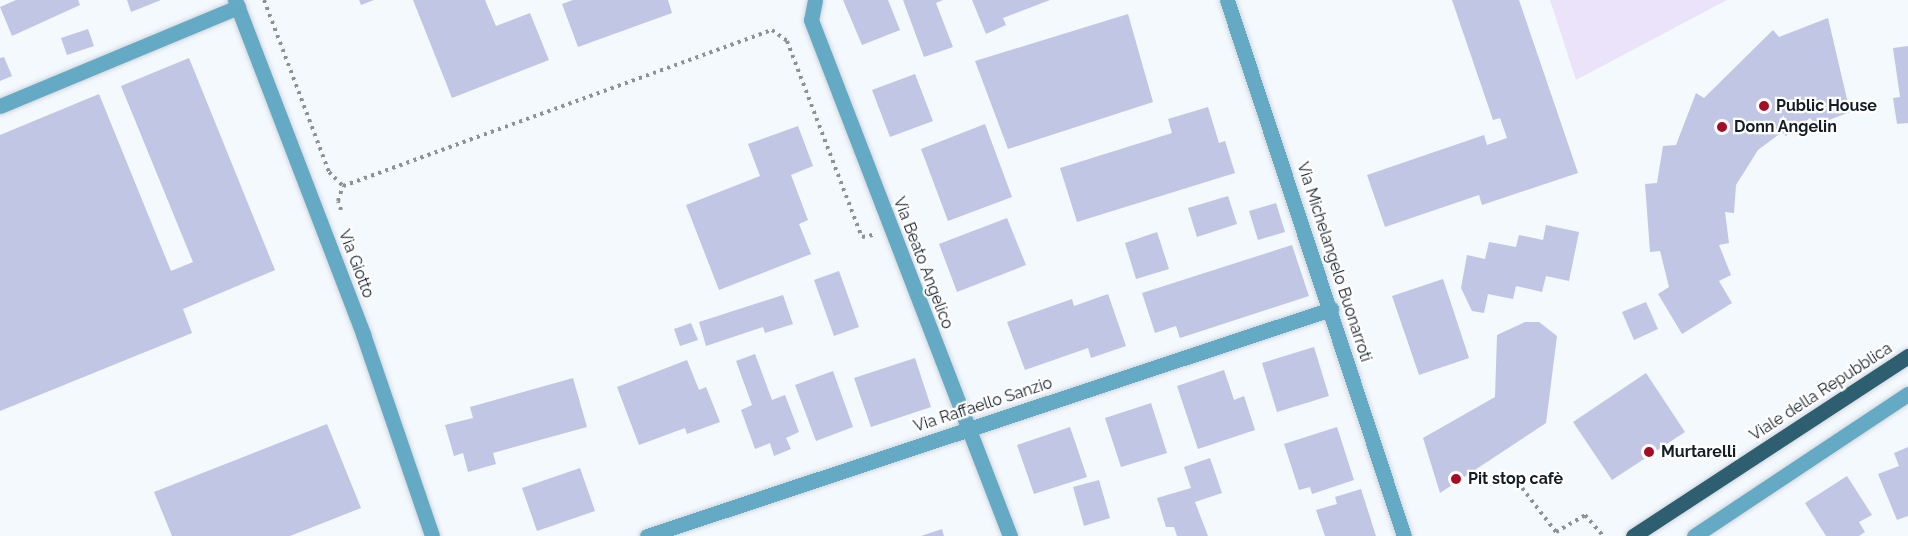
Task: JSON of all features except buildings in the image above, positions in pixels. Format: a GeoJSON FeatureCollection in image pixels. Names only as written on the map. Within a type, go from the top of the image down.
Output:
{"type":"FeatureCollection","features":[{"type":"Feature","properties":{"kind":"main road","name":"Viale della Repubblica"},"geometry":{"type":"LineString","coordinates":[[1633,536],[1908,356]]}},
{"type":"Feature","properties":{"kind":"street","name":"Via Michelangelo Buonarroti"},"geometry":{"type":"LineString","coordinates":[[1227,0],[1332,309],[1404,536]]}},
{"type":"Feature","properties":{"kind":"street","name":"Via Beato Angelico"},"geometry":{"type":"LineString","coordinates":[[814,1],[812,20],[1010,536]]}},
{"type":"Feature","properties":{"kind":"street","name":"Via Giotto"},"geometry":{"type":"LineString","coordinates":[[0,106],[237,4],[358,320],[432,536]]}},
{"type":"Feature","properties":{"kind":"street","name":"Via Raffaello Sanzio"},"geometry":{"type":"LineString","coordinates":[[647,536],[1332,309]]}},
{"type":"Feature","properties":{"kind":"street"},"geometry":{"type":"LineString","coordinates":[[1694,536],[1908,394]]}},
{"type":"Feature","properties":{"kind":"path"},"geometry":{"type":"LineString","coordinates":[[264,0],[329,172],[343,186],[772,30],[787,41],[862,237],[892,233]]}},
{"type":"Feature","properties":{"kind":"path"},"geometry":{"type":"LineString","coordinates":[[1521,488],[1556,532],[1585,514],[1603,536]]}},
{"type":"Feature","properties":{"kind":"shaded area"},"geometry":{"type":"Polygon","coordinates":[[[1550,0],[1727,0],[1576,80],[1550,0]]]}},
{"type":"Feature","properties":{"kind":"place","name":"Public House"},"geometry":{"type":"Point","coordinates":[1764,106]}},
{"type":"Feature","properties":{"kind":"place","name":"Donn Angelin"},"geometry":{"type":"Point","coordinates":[1722,127]}},
{"type":"Feature","properties":{"kind":"place","name":"Murtarelli"},"geometry":{"type":"Point","coordinates":[1649,452]}},
{"type":"Feature","properties":{"kind":"place","name":"Pit stop cafè"},"geometry":{"type":"Point","coordinates":[1456,479]}}]}
